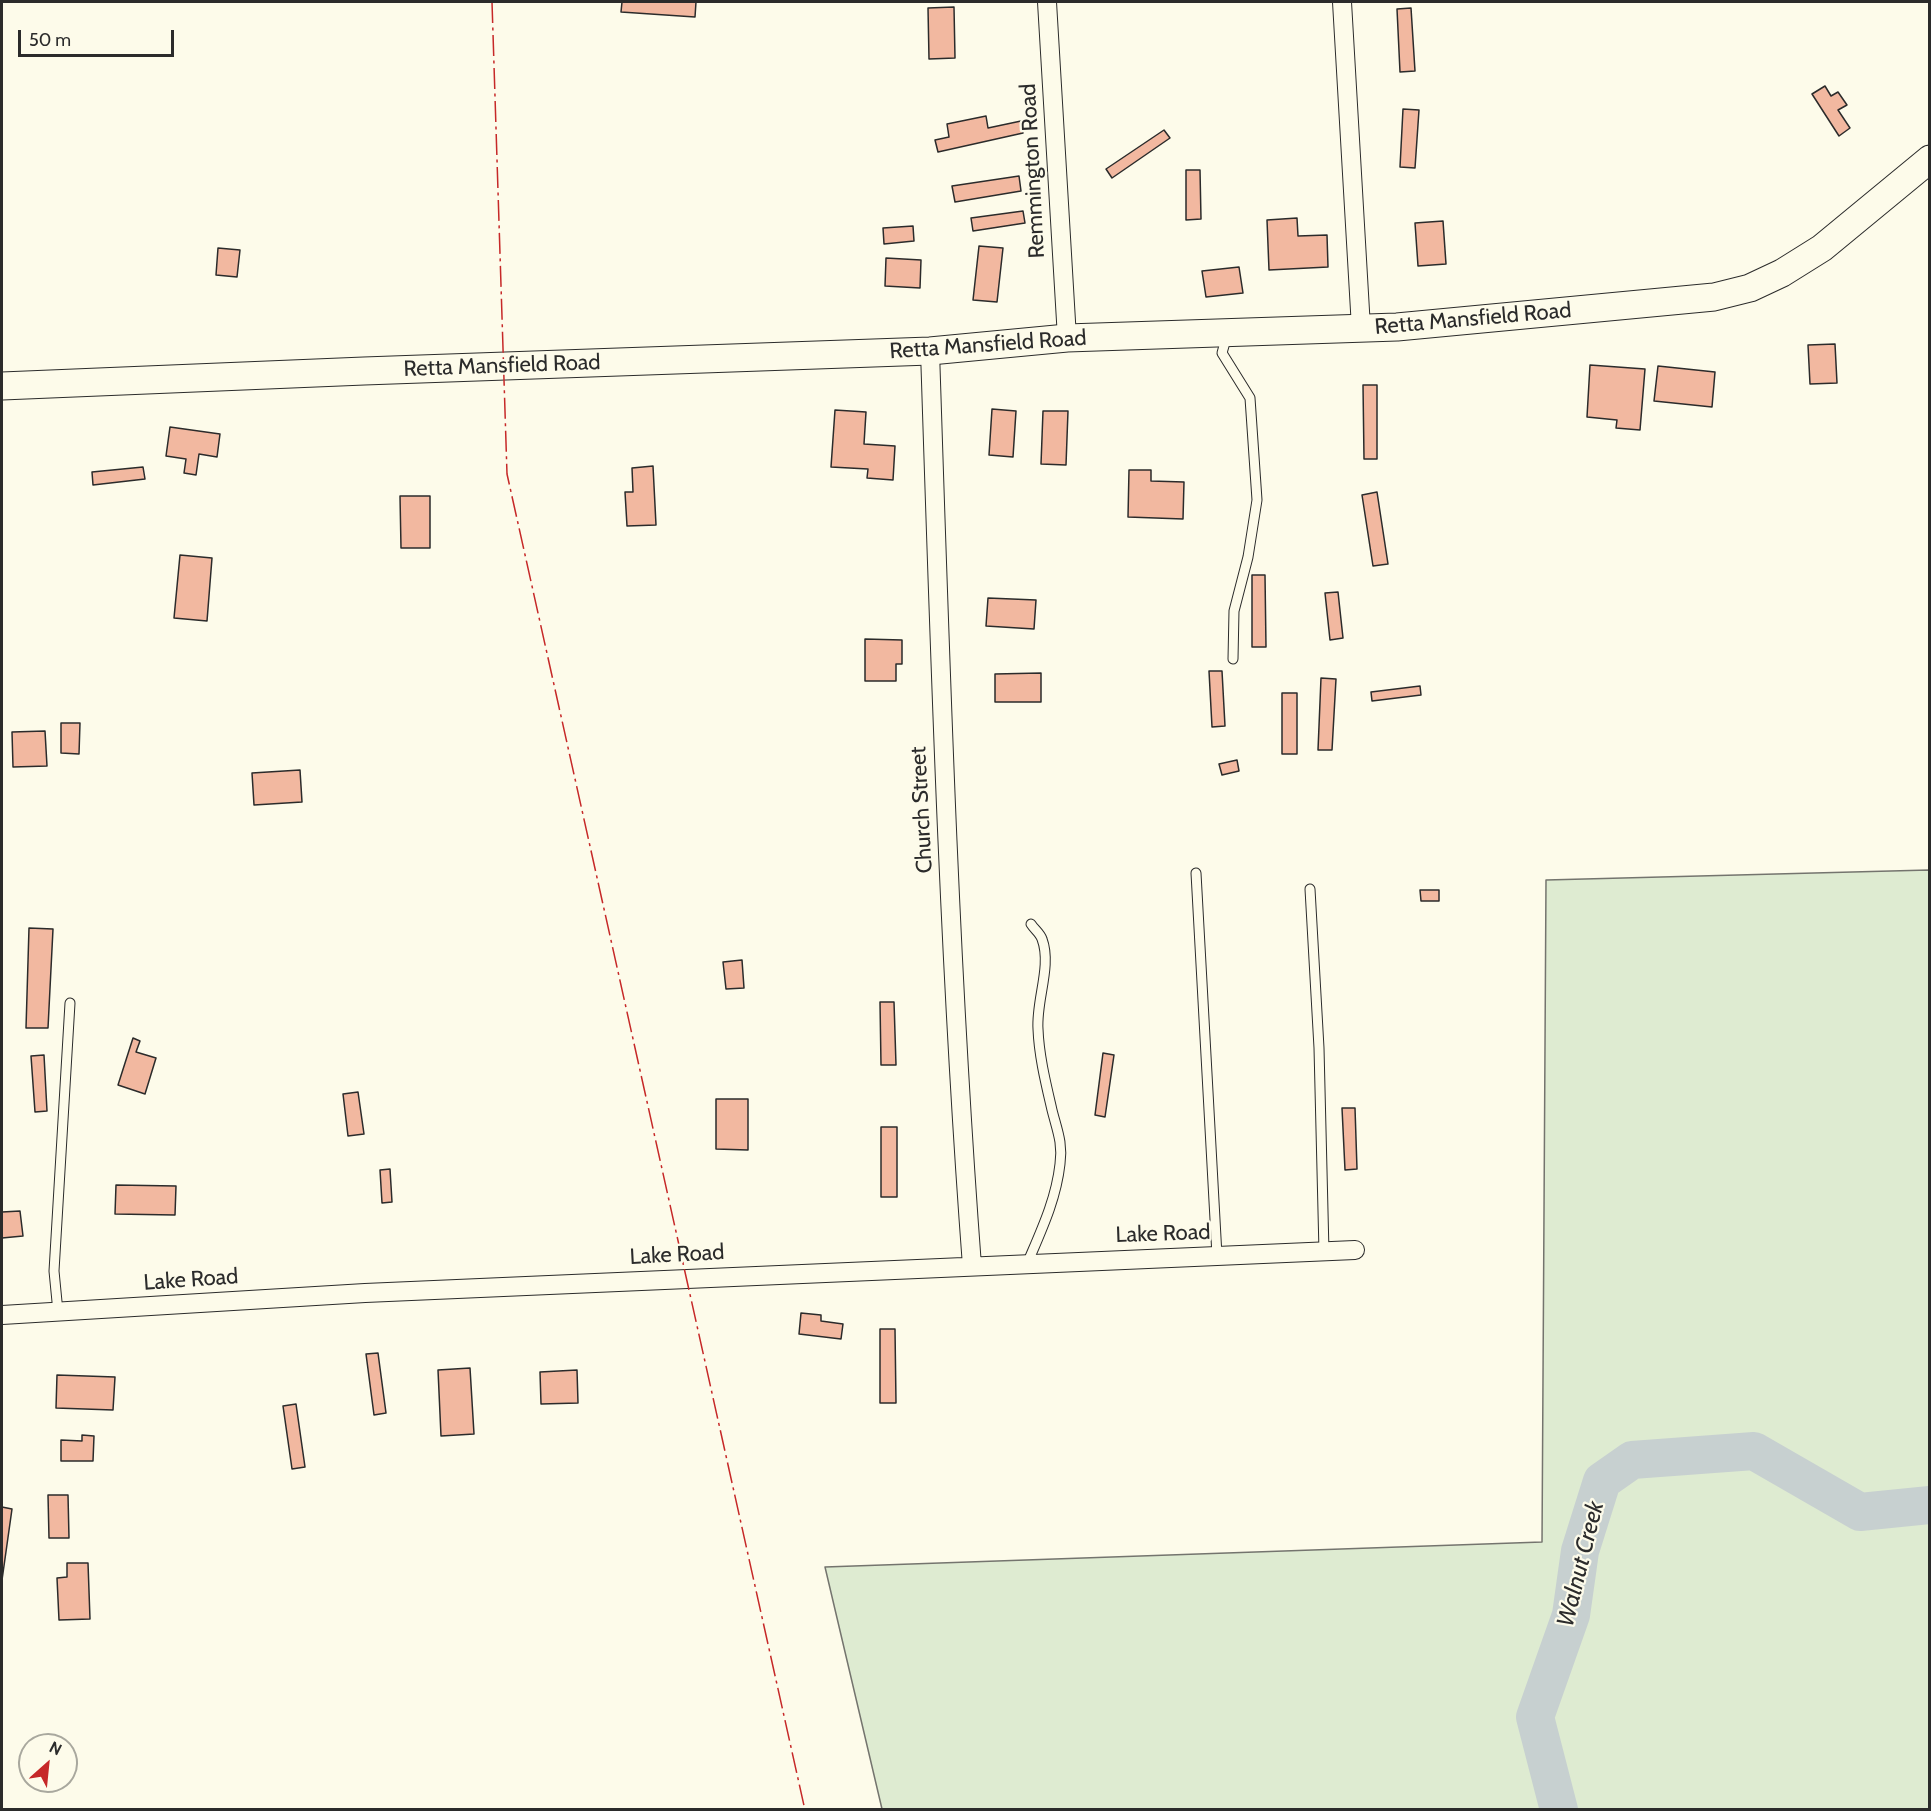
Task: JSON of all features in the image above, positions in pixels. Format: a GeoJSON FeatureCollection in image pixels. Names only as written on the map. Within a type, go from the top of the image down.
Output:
{"type":"FeatureCollection","features":[{"type":"Feature","properties":{"kind":"street","name":"Remmington Road"},"geometry":{"type":"LineString","coordinates":[[1047,2],[1067,338]]}},
{"type":"Feature","properties":{"kind":"street"},"geometry":{"type":"LineString","coordinates":[[1342,2],[1361,328]]}},
{"type":"Feature","properties":{"kind":"street","name":"Retta Mansfield Road"},"geometry":{"type":"LineString","coordinates":[[2,386],[930,351],[1067,338],[1397,327],[1702,298],[1750,288],[1782,273],[1822,248],[1929,159]]}},
{"type":"Feature","properties":{"kind":"street","name":"Church Street"},"geometry":{"type":"LineString","coordinates":[[930,351],[943,746],[961,1126],[972,1266]]}},
{"type":"Feature","properties":{"kind":"street","name":"Lake Road"},"geometry":{"type":"LineString","coordinates":[[2,1315],[365,1293],[1355,1251]]}},
{"type":"Feature","properties":{"kind":"lane"},"geometry":{"type":"LineString","coordinates":[[1228,333],[1222,353],[1250,398],[1257,500],[1248,557],[1234,611],[1233,659]]}},
{"type":"Feature","properties":{"kind":"lane"},"geometry":{"type":"LineString","coordinates":[[1196,873],[1217,1256]]}},
{"type":"Feature","properties":{"kind":"lane"},"geometry":{"type":"LineString","coordinates":[[1310,889],[1319,1048],[1324,1252]]}},
{"type":"Feature","properties":{"kind":"lane"},"geometry":{"type":"LineString","coordinates":[[1027,1264],[1049,1213],[1056,1190],[1061,1139],[1051,1104],[1038,1029],[1046,958],[1041,937],[1031,924]]}},
{"type":"Feature","properties":{"kind":"lane"},"geometry":{"type":"LineString","coordinates":[[58,1312],[54,1271],[70,1003]]}},
{"type":"Feature","properties":{"kind":"green space"},"geometry":{"type":"Polygon","coordinates":[[[1929,870],[1929,1809],[882,1809],[825,1567],[1542,1542],[1546,880],[1929,870]]]}},
{"type":"Feature","properties":{"kind":"building"},"geometry":{"type":"Polygon","coordinates":[[[622,2],[696,2],[695,17],[621,12],[622,2]]]}},
{"type":"Feature","properties":{"kind":"building"},"geometry":{"type":"Polygon","coordinates":[[[954,7],[955,58],[929,59],[928,8],[954,7]]]}},
{"type":"Feature","properties":{"kind":"building"},"geometry":{"type":"Polygon","coordinates":[[[1411,8],[1415,71],[1400,72],[1397,9],[1411,8]]]}},
{"type":"Feature","properties":{"kind":"building"},"geometry":{"type":"Polygon","coordinates":[[[1825,86],[1831,96],[1838,92],[1847,105],[1838,110],[1850,128],[1839,136],[1812,94],[1825,86]]]}},
{"type":"Feature","properties":{"kind":"building"},"geometry":{"type":"Polygon","coordinates":[[[1403,109],[1419,110],[1415,168],[1400,167],[1403,109]]]}},
{"type":"Feature","properties":{"kind":"building"},"geometry":{"type":"Polygon","coordinates":[[[986,116],[988,128],[1021,121],[1023,133],[938,152],[935,140],[949,137],[947,124],[986,116]]]}},
{"type":"Feature","properties":{"kind":"building"},"geometry":{"type":"Polygon","coordinates":[[[1164,130],[1170,138],[1112,178],[1106,169],[1164,130]]]}},
{"type":"Feature","properties":{"kind":"building"},"geometry":{"type":"Polygon","coordinates":[[[1186,170],[1200,170],[1201,219],[1186,220],[1186,170]]]}},
{"type":"Feature","properties":{"kind":"building"},"geometry":{"type":"Polygon","coordinates":[[[1019,176],[1021,191],[955,202],[952,186],[1019,176]]]}},
{"type":"Feature","properties":{"kind":"building"},"geometry":{"type":"Polygon","coordinates":[[[1023,211],[1025,223],[973,231],[971,218],[1023,211]]]}},
{"type":"Feature","properties":{"kind":"building"},"geometry":{"type":"Polygon","coordinates":[[[1297,218],[1298,236],[1327,235],[1328,267],[1269,270],[1267,220],[1297,218]]]}},
{"type":"Feature","properties":{"kind":"building"},"geometry":{"type":"Polygon","coordinates":[[[1443,221],[1446,264],[1418,266],[1415,223],[1443,221]]]}},
{"type":"Feature","properties":{"kind":"building"},"geometry":{"type":"Polygon","coordinates":[[[913,226],[914,241],[884,244],[883,228],[913,226]]]}},
{"type":"Feature","properties":{"kind":"building"},"geometry":{"type":"Polygon","coordinates":[[[979,246],[1003,248],[997,302],[973,300],[979,246]]]}},
{"type":"Feature","properties":{"kind":"building"},"geometry":{"type":"Polygon","coordinates":[[[218,248],[240,250],[237,277],[216,275],[218,248]]]}},
{"type":"Feature","properties":{"kind":"building"},"geometry":{"type":"Polygon","coordinates":[[[886,258],[921,260],[920,288],[885,286],[886,258]]]}},
{"type":"Feature","properties":{"kind":"building"},"geometry":{"type":"Polygon","coordinates":[[[1239,267],[1243,293],[1206,297],[1202,271],[1239,267]]]}},
{"type":"Feature","properties":{"kind":"building"},"geometry":{"type":"Polygon","coordinates":[[[1835,344],[1837,383],[1810,384],[1808,345],[1835,344]]]}},
{"type":"Feature","properties":{"kind":"building"},"geometry":{"type":"Polygon","coordinates":[[[1590,365],[1645,369],[1640,430],[1616,428],[1617,420],[1587,417],[1590,365]]]}},
{"type":"Feature","properties":{"kind":"building"},"geometry":{"type":"Polygon","coordinates":[[[1658,366],[1715,372],[1712,407],[1654,401],[1658,366]]]}},
{"type":"Feature","properties":{"kind":"building"},"geometry":{"type":"Polygon","coordinates":[[[1363,385],[1377,385],[1377,459],[1364,459],[1363,385]]]}},
{"type":"Feature","properties":{"kind":"building"},"geometry":{"type":"Polygon","coordinates":[[[992,409],[1016,411],[1013,457],[989,455],[992,409]]]}},
{"type":"Feature","properties":{"kind":"building"},"geometry":{"type":"Polygon","coordinates":[[[835,410],[866,412],[864,444],[895,446],[893,480],[867,478],[868,469],[831,467],[835,410]]]}},
{"type":"Feature","properties":{"kind":"building"},"geometry":{"type":"Polygon","coordinates":[[[1043,411],[1068,411],[1066,465],[1041,464],[1043,411]]]}},
{"type":"Feature","properties":{"kind":"building"},"geometry":{"type":"Polygon","coordinates":[[[170,427],[220,434],[217,457],[199,454],[196,475],[184,473],[186,459],[166,456],[170,427]]]}},
{"type":"Feature","properties":{"kind":"building"},"geometry":{"type":"Polygon","coordinates":[[[653,466],[656,525],[627,526],[625,492],[633,492],[632,468],[653,466]]]}},
{"type":"Feature","properties":{"kind":"building"},"geometry":{"type":"Polygon","coordinates":[[[143,467],[145,479],[93,485],[92,472],[143,467]]]}},
{"type":"Feature","properties":{"kind":"building"},"geometry":{"type":"Polygon","coordinates":[[[1129,470],[1151,470],[1151,481],[1184,482],[1183,519],[1128,517],[1129,470]]]}},
{"type":"Feature","properties":{"kind":"building"},"geometry":{"type":"Polygon","coordinates":[[[1377,492],[1388,564],[1373,566],[1362,495],[1377,492]]]}},
{"type":"Feature","properties":{"kind":"building"},"geometry":{"type":"Polygon","coordinates":[[[400,496],[430,496],[430,548],[401,548],[400,496]]]}},
{"type":"Feature","properties":{"kind":"building"},"geometry":{"type":"Polygon","coordinates":[[[180,555],[212,558],[207,621],[174,618],[180,555]]]}},
{"type":"Feature","properties":{"kind":"building"},"geometry":{"type":"Polygon","coordinates":[[[1252,575],[1265,575],[1266,647],[1252,647],[1252,575]]]}},
{"type":"Feature","properties":{"kind":"building"},"geometry":{"type":"Polygon","coordinates":[[[1338,592],[1343,638],[1330,640],[1325,593],[1338,592]]]}},
{"type":"Feature","properties":{"kind":"building"},"geometry":{"type":"Polygon","coordinates":[[[988,598],[1036,600],[1034,629],[986,626],[988,598]]]}},
{"type":"Feature","properties":{"kind":"building"},"geometry":{"type":"Polygon","coordinates":[[[865,639],[902,640],[902,664],[896,664],[896,681],[865,681],[865,639]]]}},
{"type":"Feature","properties":{"kind":"building"},"geometry":{"type":"Polygon","coordinates":[[[1209,671],[1222,671],[1225,726],[1212,727],[1209,671]]]}},
{"type":"Feature","properties":{"kind":"building"},"geometry":{"type":"Polygon","coordinates":[[[1041,673],[1041,702],[995,702],[995,674],[1041,673]]]}},
{"type":"Feature","properties":{"kind":"building"},"geometry":{"type":"Polygon","coordinates":[[[1321,678],[1336,679],[1332,750],[1318,750],[1321,678]]]}},
{"type":"Feature","properties":{"kind":"building"},"geometry":{"type":"Polygon","coordinates":[[[1420,686],[1421,695],[1372,701],[1371,692],[1420,686]]]}},
{"type":"Feature","properties":{"kind":"building"},"geometry":{"type":"Polygon","coordinates":[[[1282,693],[1297,693],[1297,754],[1282,754],[1282,693]]]}},
{"type":"Feature","properties":{"kind":"building"},"geometry":{"type":"Polygon","coordinates":[[[61,723],[80,723],[79,754],[61,753],[61,723]]]}},
{"type":"Feature","properties":{"kind":"building"},"geometry":{"type":"Polygon","coordinates":[[[45,731],[47,766],[13,767],[12,732],[45,731]]]}},
{"type":"Feature","properties":{"kind":"building"},"geometry":{"type":"Polygon","coordinates":[[[1237,760],[1239,771],[1222,775],[1219,764],[1237,760]]]}},
{"type":"Feature","properties":{"kind":"building"},"geometry":{"type":"Polygon","coordinates":[[[300,770],[302,802],[254,805],[252,773],[300,770]]]}},
{"type":"Feature","properties":{"kind":"building"},"geometry":{"type":"Polygon","coordinates":[[[1420,890],[1439,890],[1439,901],[1421,901],[1420,890]]]}},
{"type":"Feature","properties":{"kind":"building"},"geometry":{"type":"Polygon","coordinates":[[[29,928],[53,929],[48,1028],[26,1028],[29,928]]]}},
{"type":"Feature","properties":{"kind":"building"},"geometry":{"type":"Polygon","coordinates":[[[742,960],[744,988],[726,989],[723,962],[742,960]]]}},
{"type":"Feature","properties":{"kind":"building"},"geometry":{"type":"Polygon","coordinates":[[[880,1002],[894,1002],[896,1065],[881,1065],[880,1002]]]}},
{"type":"Feature","properties":{"kind":"building"},"geometry":{"type":"Polygon","coordinates":[[[133,1038],[140,1041],[136,1052],[156,1058],[145,1094],[118,1085],[133,1038]]]}},
{"type":"Feature","properties":{"kind":"building"},"geometry":{"type":"Polygon","coordinates":[[[1103,1053],[1114,1055],[1105,1117],[1095,1115],[1103,1053]]]}},
{"type":"Feature","properties":{"kind":"building"},"geometry":{"type":"Polygon","coordinates":[[[44,1055],[47,1111],[35,1112],[31,1056],[44,1055]]]}},
{"type":"Feature","properties":{"kind":"building"},"geometry":{"type":"Polygon","coordinates":[[[358,1092],[364,1134],[348,1136],[343,1094],[358,1092]]]}},
{"type":"Feature","properties":{"kind":"building"},"geometry":{"type":"Polygon","coordinates":[[[716,1099],[748,1099],[748,1150],[716,1149],[716,1099]]]}},
{"type":"Feature","properties":{"kind":"building"},"geometry":{"type":"Polygon","coordinates":[[[1342,1108],[1355,1108],[1357,1169],[1345,1170],[1342,1108]]]}},
{"type":"Feature","properties":{"kind":"building"},"geometry":{"type":"Polygon","coordinates":[[[881,1127],[897,1127],[897,1197],[881,1197],[881,1127]]]}},
{"type":"Feature","properties":{"kind":"building"},"geometry":{"type":"Polygon","coordinates":[[[390,1169],[392,1202],[382,1203],[380,1170],[390,1169]]]}},
{"type":"Feature","properties":{"kind":"building"},"geometry":{"type":"Polygon","coordinates":[[[116,1185],[176,1186],[175,1215],[115,1214],[116,1185]]]}},
{"type":"Feature","properties":{"kind":"building"},"geometry":{"type":"Polygon","coordinates":[[[20,1211],[23,1236],[2,1238],[2,1212],[20,1211]]]}},
{"type":"Feature","properties":{"kind":"building"},"geometry":{"type":"Polygon","coordinates":[[[801,1313],[821,1315],[821,1321],[843,1324],[841,1339],[799,1334],[801,1313]]]}},
{"type":"Feature","properties":{"kind":"building"},"geometry":{"type":"Polygon","coordinates":[[[880,1329],[895,1329],[896,1403],[880,1403],[880,1329]]]}},
{"type":"Feature","properties":{"kind":"building"},"geometry":{"type":"Polygon","coordinates":[[[378,1353],[386,1413],[374,1415],[366,1354],[378,1353]]]}},
{"type":"Feature","properties":{"kind":"building"},"geometry":{"type":"Polygon","coordinates":[[[470,1368],[474,1434],[441,1436],[438,1370],[470,1368]]]}},
{"type":"Feature","properties":{"kind":"building"},"geometry":{"type":"Polygon","coordinates":[[[577,1370],[578,1403],[541,1404],[540,1372],[577,1370]]]}},
{"type":"Feature","properties":{"kind":"building"},"geometry":{"type":"Polygon","coordinates":[[[57,1375],[115,1377],[113,1410],[56,1408],[57,1375]]]}},
{"type":"Feature","properties":{"kind":"building"},"geometry":{"type":"Polygon","coordinates":[[[296,1404],[305,1467],[292,1469],[283,1406],[296,1404]]]}},
{"type":"Feature","properties":{"kind":"building"},"geometry":{"type":"Polygon","coordinates":[[[82,1435],[94,1436],[93,1461],[61,1461],[61,1440],[82,1441],[82,1435]]]}},
{"type":"Feature","properties":{"kind":"building"},"geometry":{"type":"Polygon","coordinates":[[[48,1495],[68,1495],[69,1538],[49,1538],[48,1495]]]}},
{"type":"Feature","properties":{"kind":"building"},"geometry":{"type":"Polygon","coordinates":[[[2,1507],[12,1509],[2,1580],[2,1507]]]}},
{"type":"Feature","properties":{"kind":"building"},"geometry":{"type":"Polygon","coordinates":[[[67,1563],[88,1563],[90,1619],[59,1620],[57,1578],[67,1577],[67,1563]]]}},
{"type":"Feature","properties":{"kind":"waterway","name":"Walnut Creek"},"geometry":{"type":"LineString","coordinates":[[1559,1810],[1535,1717],[1571,1615],[1580,1551],[1602,1481],[1632,1460],[1754,1451],[1860,1512],[1930,1505]]}},
{"type":"Feature","properties":{"kind":"power"},"geometry":{"type":"LineString","coordinates":[[492,2],[507,474],[805,1810]]}}]}
